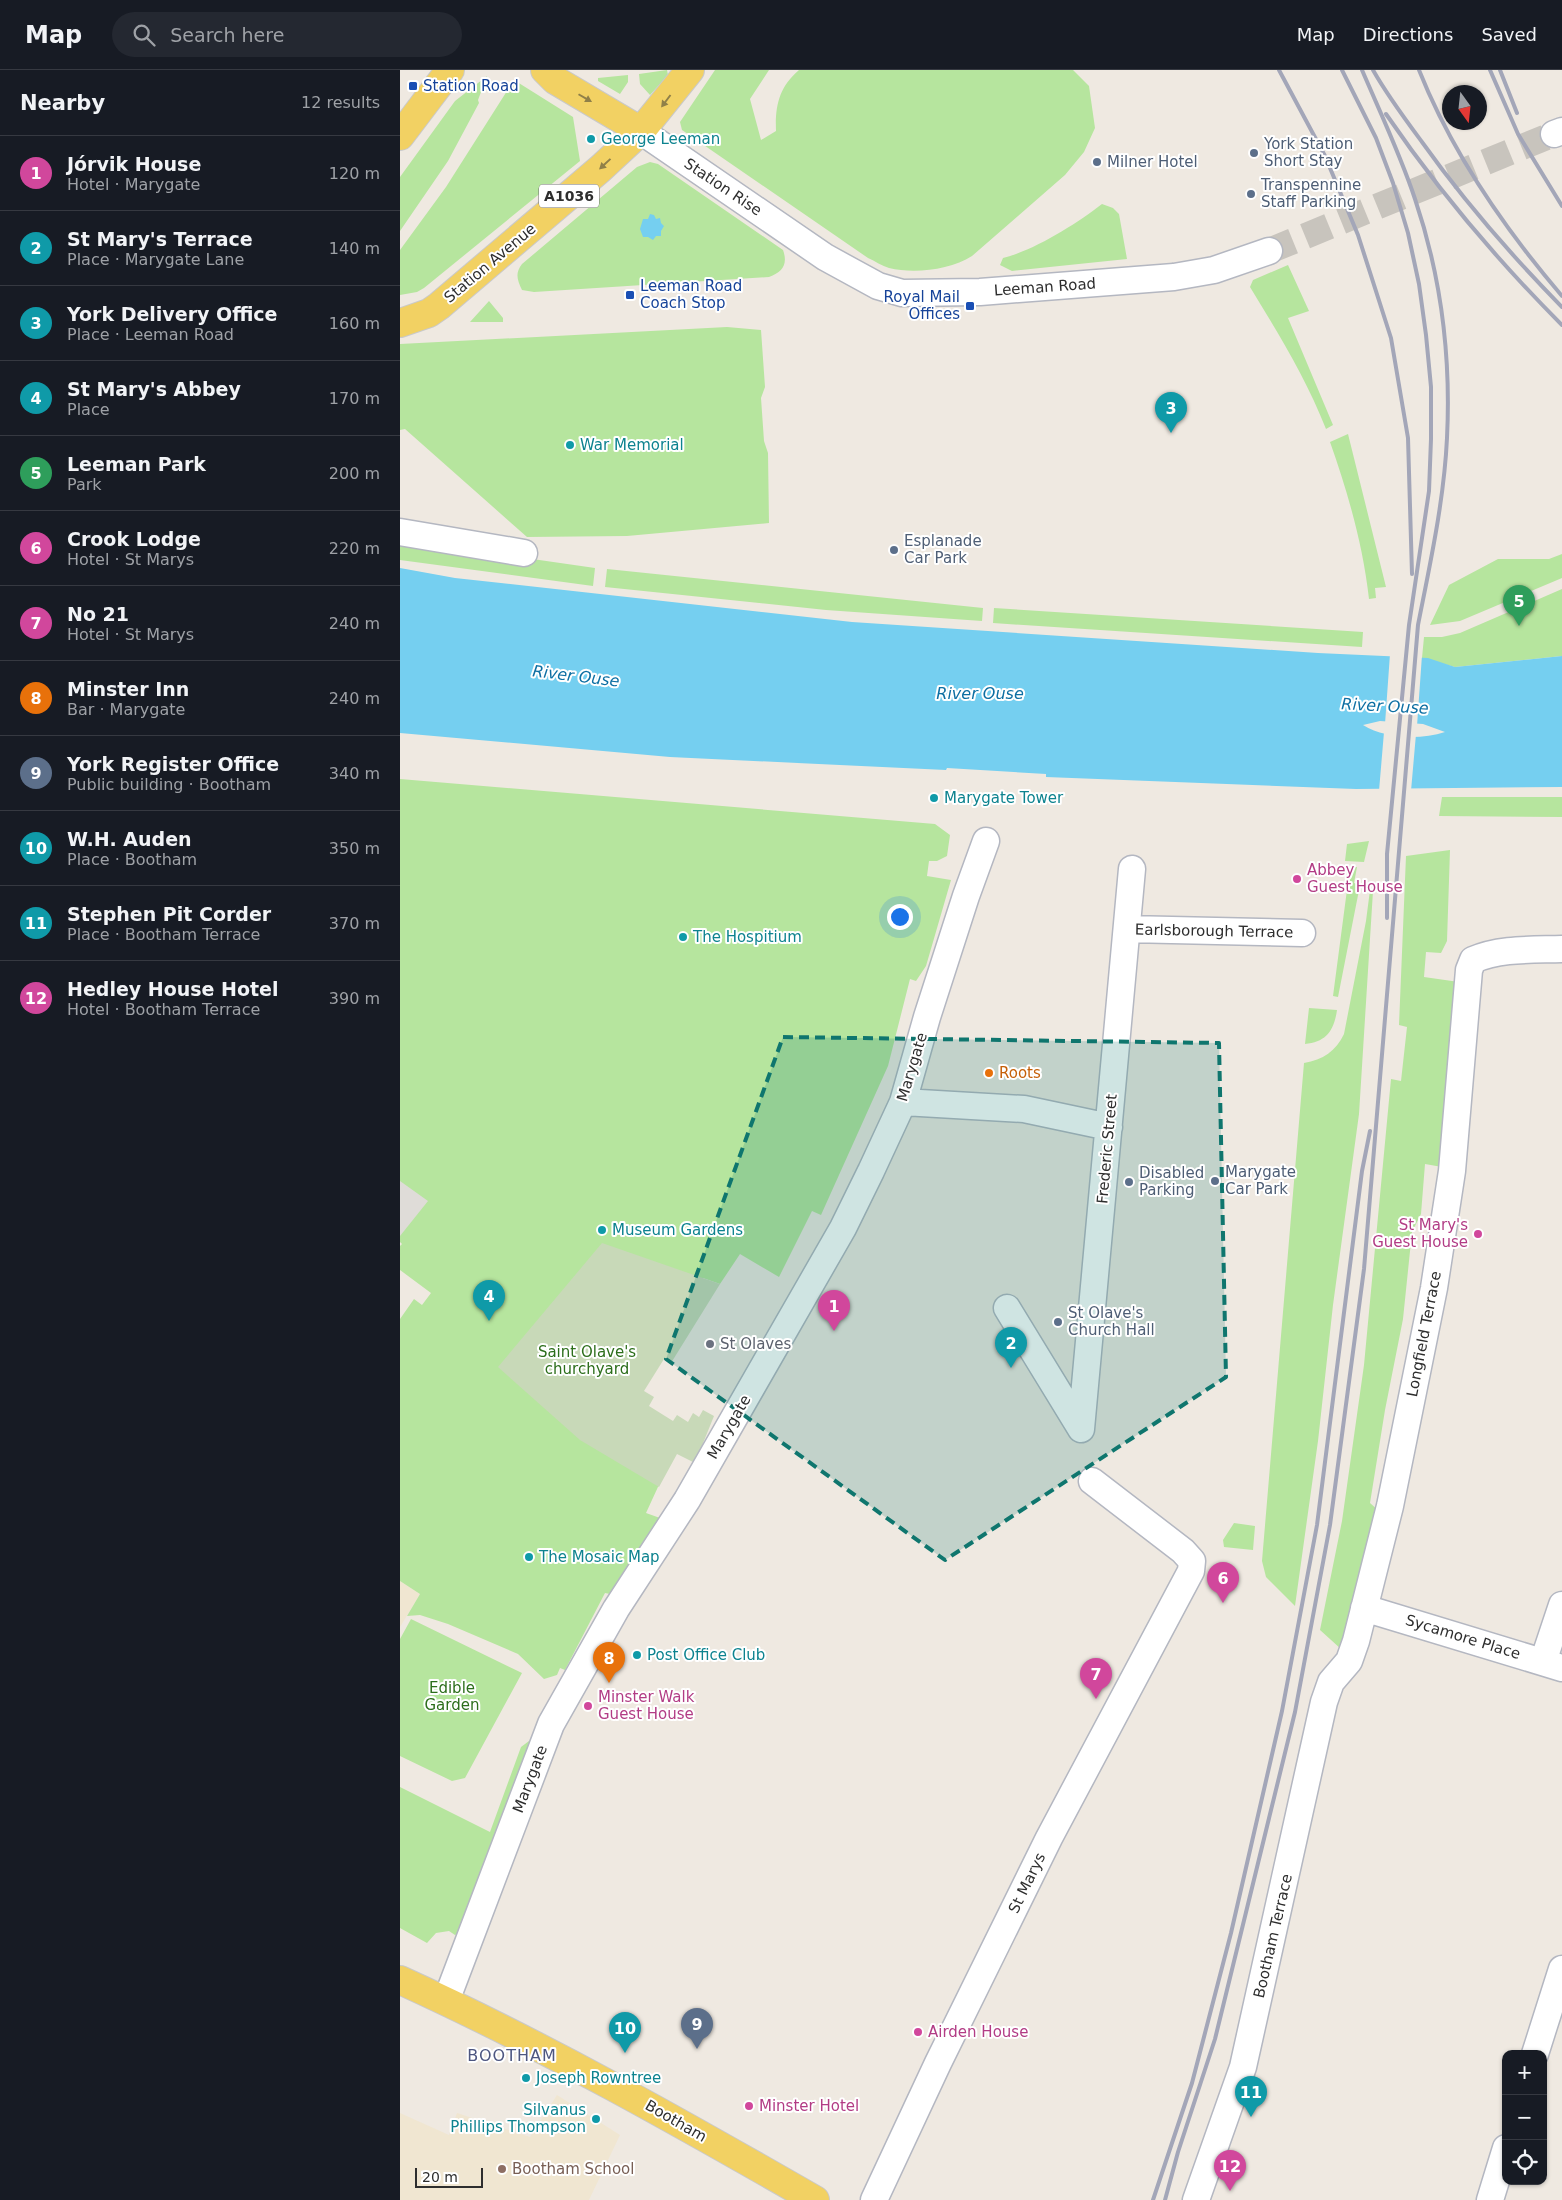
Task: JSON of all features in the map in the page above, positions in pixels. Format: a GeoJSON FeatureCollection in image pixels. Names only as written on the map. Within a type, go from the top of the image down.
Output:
{"type":"FeatureCollection","features":[{"type":"Feature","properties":{"kind":"main road"},"geometry":{"type":"LineString","coordinates":[[400,136],[450,70]]}},
{"type":"Feature","properties":{"kind":"main road","name":"Station Rise"},"geometry":{"type":"LineString","coordinates":[[545,70],[562,84],[641,131]]}},
{"type":"Feature","properties":{"kind":"main road","name":"A1036"},"geometry":{"type":"LineString","coordinates":[[641,131],[690,70]]}},
{"type":"Feature","properties":{"kind":"main road","name":"Station Avenue"},"geometry":{"type":"LineString","coordinates":[[400,323],[429,313],[439,306],[600,169],[641,131]]}},
{"type":"Feature","properties":{"kind":"main road","name":"Bootham"},"geometry":{"type":"LineString","coordinates":[[400,1980],[446,2001],[644,2103],[815,2200]]}},
{"type":"Feature","properties":{"kind":"street","name":"Station Rise"},"geometry":{"type":"LineString","coordinates":[[641,131],[825,257]]}},
{"type":"Feature","properties":{"kind":"street","name":"Leeman Road"},"geometry":{"type":"LineString","coordinates":[[825,257],[878,286],[902,292],[932,294],[1025,289],[1174,277],[1214,270],[1269,251]]}},
{"type":"Feature","properties":{"kind":"street"},"geometry":{"type":"LineString","coordinates":[[400,532],[524,553]]}},
{"type":"Feature","properties":{"kind":"street","name":"Marygate"},"geometry":{"type":"LineString","coordinates":[[446,2001],[551,1724],[616,1609],[687,1500],[843,1228],[903,1102],[930,1008],[986,841]]}},
{"type":"Feature","properties":{"kind":"street","name":"Frederic Street"},"geometry":{"type":"LineString","coordinates":[[1007,1308],[1081,1429],[1132,869]]}},
{"type":"Feature","properties":{"kind":"street","name":"Earlsborough Terrace"},"geometry":{"type":"LineString","coordinates":[[1127,929],[1302,933]]}},
{"type":"Feature","properties":{"kind":"street","name":"Longfield Terrace"},"geometry":{"type":"LineString","coordinates":[[1342,1671],[1349,1660],[1356,1641],[1390,1506],[1434,1288],[1452,1171],[1469,970],[1473,960],[1486,954],[1514,950],[1562,949]]}},
{"type":"Feature","properties":{"kind":"street"},"geometry":{"type":"LineString","coordinates":[[903,1102],[1024,1109],[1109,1127]]}},
{"type":"Feature","properties":{"kind":"street","name":"St Marys"},"geometry":{"type":"LineString","coordinates":[[874,2200],[938,2063],[1049,1838],[1190,1571],[1192,1561],[1183,1551],[1092,1481]]}},
{"type":"Feature","properties":{"kind":"street"},"geometry":{"type":"LineString","coordinates":[[1553,1665],[1562,1605]]}},
{"type":"Feature","properties":{"kind":"street","name":"Sycamore Place"},"geometry":{"type":"LineString","coordinates":[[1364,1608],[1553,1665]]}},
{"type":"Feature","properties":{"kind":"street","name":"Bootham Terrace"},"geometry":{"type":"LineString","coordinates":[[1196,2200],[1243,2067],[1324,1702],[1332,1682],[1342,1671]]}},
{"type":"Feature","properties":{"kind":"street"},"geometry":{"type":"LineString","coordinates":[[1536,2050],[1562,1969]]}},
{"type":"Feature","properties":{"kind":"street"},"geometry":{"type":"LineString","coordinates":[[1490,2200],[1502,2161]]}},
{"type":"Feature","properties":{"kind":"highlighted area"},"geometry":{"type":"Polygon","coordinates":[[[783,1037],[1219,1043],[1226,1377],[945,1560],[666,1359],[783,1037]]]}},
{"type":"Feature","properties":{"kind":"shaded area"},"geometry":{"type":"Polygon","coordinates":[[[400,1181],[428,1201],[400,1236],[400,1181]]]}},
{"type":"Feature","properties":{"kind":"shaded area"},"geometry":{"type":"Polygon","coordinates":[[[400,1581],[420,1594],[400,1627],[400,1581]]]}},
{"type":"Feature","properties":{"kind":"shaded area","name":"Bootham School"},"geometry":{"type":"Polygon","coordinates":[[[557,2095],[620,2135],[589,2200],[400,2200],[400,2113],[449,2135],[457,2113],[530,2137],[557,2095]]]}},
{"type":"Feature","properties":{"kind":"green space"},"geometry":{"type":"Polygon","coordinates":[[[667,70],[668,75],[650,95],[640,84],[639,74],[667,70]]]}},
{"type":"Feature","properties":{"kind":"green space"},"geometry":{"type":"Polygon","coordinates":[[[715,70],[769,70],[750,99],[761,140],[776,131],[776,113],[783,90],[792,76],[799,70],[1073,70],[1089,86],[1095,128],[1084,152],[1065,175],[972,256],[943,268],[920,271],[899,270],[886,267],[868,258],[682,130],[680,122],[715,70]]]}},
{"type":"Feature","properties":{"kind":"green space"},"geometry":{"type":"Polygon","coordinates":[[[628,75],[628,82],[620,94],[598,81],[598,78],[628,75]]]}},
{"type":"Feature","properties":{"kind":"green space"},"geometry":{"type":"Polygon","coordinates":[[[487,76],[478,100],[479,103],[448,161],[400,231],[400,177],[455,101],[487,76]]]}},
{"type":"Feature","properties":{"kind":"green space"},"geometry":{"type":"Polygon","coordinates":[[[514,80],[573,117],[580,161],[424,288],[417,292],[400,295],[400,250],[446,187],[514,80]]]}},
{"type":"Feature","properties":{"kind":"green space"},"geometry":{"type":"Polygon","coordinates":[[[650,162],[658,164],[783,250],[785,259],[781,270],[769,277],[534,292],[522,290],[519,283],[518,270],[522,264],[637,167],[650,162]]]}},
{"type":"Feature","properties":{"kind":"green space"},"geometry":{"type":"Polygon","coordinates":[[[1102,204],[1113,208],[1119,214],[1127,259],[1012,271],[1000,265],[1003,258],[1055,236],[1102,204]]]}},
{"type":"Feature","properties":{"kind":"green space"},"geometry":{"type":"Polygon","coordinates":[[[1288,265],[1309,311],[1288,318],[1333,425],[1326,429],[1301,374],[1250,287],[1253,280],[1288,265]]]}},
{"type":"Feature","properties":{"kind":"green space"},"geometry":{"type":"Polygon","coordinates":[[[489,301],[503,318],[503,322],[470,322],[489,301]]]}},
{"type":"Feature","properties":{"kind":"green space"},"geometry":{"type":"Polygon","coordinates":[[[727,327],[761,330],[765,387],[761,398],[764,441],[768,453],[769,523],[627,536],[527,537],[405,429],[400,430],[400,344],[727,327]]]}},
{"type":"Feature","properties":{"kind":"green space"},"geometry":{"type":"Polygon","coordinates":[[[1348,434],[1386,587],[1375,588],[1376,598],[1369,599],[1354,519],[1330,442],[1348,434]]]}},
{"type":"Feature","properties":{"kind":"green space"},"geometry":{"type":"Polygon","coordinates":[[[400,540],[595,568],[593,586],[400,560],[400,540]]]}},
{"type":"Feature","properties":{"kind":"green space"},"geometry":{"type":"Polygon","coordinates":[[[1562,554],[1562,578],[1460,621],[1430,625],[1449,585],[1498,559],[1549,559],[1562,554]]]}},
{"type":"Feature","properties":{"kind":"green space"},"geometry":{"type":"Polygon","coordinates":[[[607,569],[983,608],[982,621],[826,610],[605,587],[607,569]]]}},
{"type":"Feature","properties":{"kind":"green space"},"geometry":{"type":"Polygon","coordinates":[[[1562,589],[1562,656],[1455,667],[1422,658],[1424,637],[1442,637],[1460,633],[1562,589]]]}},
{"type":"Feature","properties":{"kind":"green space"},"geometry":{"type":"Polygon","coordinates":[[[994,608],[1363,632],[1362,647],[993,623],[994,608]]]}},
{"type":"Feature","properties":{"kind":"green space","name":"Museum Gardens"},"geometry":{"type":"Polygon","coordinates":[[[400,779],[935,824],[950,835],[947,856],[937,861],[929,861],[927,876],[951,880],[926,966],[916,981],[910,979],[888,1066],[821,1215],[812,1211],[779,1277],[740,1254],[720,1284],[703,1278],[617,1277],[663,1476],[646,1513],[660,1518],[610,1594],[605,1593],[565,1670],[560,1668],[557,1675],[544,1679],[518,1654],[448,1624],[420,1615],[407,1616],[420,1594],[400,1581],[400,1319],[414,1299],[422,1305],[431,1293],[400,1270],[400,1246],[402,1244],[400,1242],[400,779]]]}},
{"type":"Feature","properties":{"kind":"green space"},"geometry":{"type":"Polygon","coordinates":[[[1442,797],[1562,797],[1562,817],[1439,816],[1442,797]]]}},
{"type":"Feature","properties":{"kind":"green space"},"geometry":{"type":"Polygon","coordinates":[[[1369,841],[1364,862],[1345,861],[1347,844],[1369,841]]]}},
{"type":"Feature","properties":{"kind":"green space"},"geometry":{"type":"Polygon","coordinates":[[[1450,850],[1447,941],[1441,953],[1426,952],[1424,977],[1459,982],[1442,1167],[1425,1164],[1421,1214],[1412,1232],[1403,1319],[1385,1410],[1370,1503],[1379,1511],[1341,1649],[1320,1630],[1342,1521],[1364,1365],[1391,1079],[1401,1081],[1407,1027],[1399,1025],[1406,856],[1450,850]]]}},
{"type":"Feature","properties":{"kind":"green space"},"geometry":{"type":"Polygon","coordinates":[[[1350,867],[1357,867],[1354,883],[1360,885],[1338,997],[1333,996],[1350,867]]]}},
{"type":"Feature","properties":{"kind":"green space"},"geometry":{"type":"Polygon","coordinates":[[[1370,890],[1373,891],[1359,1114],[1333,1305],[1318,1441],[1295,1606],[1266,1577],[1262,1561],[1304,1063],[1317,1060],[1328,1054],[1344,1034],[1366,921],[1370,890]]]}},
{"type":"Feature","properties":{"kind":"green space"},"geometry":{"type":"Polygon","coordinates":[[[1309,1008],[1337,1010],[1334,1024],[1328,1034],[1318,1041],[1305,1044],[1309,1008]]]}},
{"type":"Feature","properties":{"kind":"green space","name":"Saint Olave's churchyard"},"geometry":{"type":"Polygon","coordinates":[[[602,1243],[720,1284],[671,1363],[664,1359],[644,1391],[654,1397],[649,1406],[673,1421],[677,1415],[688,1422],[693,1413],[699,1417],[703,1410],[714,1416],[695,1463],[677,1454],[659,1487],[580,1440],[498,1367],[602,1243]]]}},
{"type":"Feature","properties":{"kind":"green space"},"geometry":{"type":"Polygon","coordinates":[[[1234,1523],[1255,1526],[1253,1550],[1224,1547],[1223,1540],[1234,1523]]]}},
{"type":"Feature","properties":{"kind":"green space","name":"Edible Garden"},"geometry":{"type":"Polygon","coordinates":[[[411,1619],[522,1673],[465,1778],[452,1781],[400,1756],[400,1639],[411,1619]]]}},
{"type":"Feature","properties":{"kind":"green space"},"geometry":{"type":"Polygon","coordinates":[[[529,1741],[534,1743],[464,1931],[455,1935],[449,1931],[436,1933],[427,1943],[400,1928],[400,1787],[490,1832],[521,1747],[529,1741]]]}},
{"type":"Feature","properties":{"kind":"water"},"geometry":{"type":"Polygon","coordinates":[[[650,214],[654,215],[656,219],[660,218],[664,226],[661,236],[656,236],[653,240],[643,237],[640,229],[643,219],[648,219],[650,214]]]}},
{"type":"Feature","properties":{"kind":"water","name":"River Ouse"},"geometry":{"type":"Polygon","coordinates":[[[400,568],[455,578],[852,622],[1318,653],[1428,658],[1455,667],[1562,656],[1562,787],[1356,789],[1046,777],[1046,774],[947,768],[946,770],[670,757],[400,733],[400,568]],[[1380,721],[1363,725],[1382,733],[1403,737],[1435,735],[1445,732],[1423,724],[1380,721]]]}},
{"type":"Feature","properties":{"kind":"pier"},"geometry":{"type":"Polygon","coordinates":[[[1390,654],[1422,655],[1417,726],[1385,724],[1390,654]]]}},
{"type":"Feature","properties":{"kind":"pier"},"geometry":{"type":"Polygon","coordinates":[[[1384,732],[1416,734],[1411,791],[1379,791],[1384,732]]]}},
{"type":"Feature","properties":{"kind":"tunnel"},"geometry":{"type":"LineString","coordinates":[[1269,251],[1554,134]]}},
{"type":"Feature","properties":{"kind":"railway"},"geometry":{"type":"LineString","coordinates":[[1279,70],[1325,156],[1358,235],[1391,338],[1408,438],[1412,574]]}},
{"type":"Feature","properties":{"kind":"railway"},"geometry":{"type":"LineString","coordinates":[[1342,70],[1376,138],[1393,183],[1408,233],[1419,284],[1431,387],[1429,491],[1409,625],[1387,854],[1387,918]]}},
{"type":"Feature","properties":{"kind":"railway"},"geometry":{"type":"LineString","coordinates":[[1165,2200],[1178,2152],[1215,2039],[1295,1712],[1330,1525],[1364,1269],[1418,625],[1443,485],[1448,408],[1445,348],[1438,287],[1424,228],[1409,183],[1362,70]]}},
{"type":"Feature","properties":{"kind":"railway"},"geometry":{"type":"LineString","coordinates":[[1373,70],[1396,107],[1454,185],[1506,247],[1562,307]]}},
{"type":"Feature","properties":{"kind":"railway"},"geometry":{"type":"LineString","coordinates":[[1419,70],[1447,131],[1481,189],[1520,244],[1562,296]]}},
{"type":"Feature","properties":{"kind":"railway"},"geometry":{"type":"LineString","coordinates":[[1490,70],[1518,134],[1562,206]]}},
{"type":"Feature","properties":{"kind":"railway"},"geometry":{"type":"LineString","coordinates":[[1500,70],[1517,113]]}},
{"type":"Feature","properties":{"kind":"railway"},"geometry":{"type":"LineString","coordinates":[[1386,114],[1426,170],[1469,224],[1562,325]]}},
{"type":"Feature","properties":{"kind":"railway"},"geometry":{"type":"LineString","coordinates":[[1153,2200],[1192,2083],[1231,1933],[1282,1711],[1317,1525],[1362,1171],[1370,1131]]}},
{"type":"Feature","properties":{"kind":"place","name":"Station Road"},"geometry":{"type":"Point","coordinates":[413,86]}},
{"type":"Feature","properties":{"kind":"place","name":"George Leeman"},"geometry":{"type":"Point","coordinates":[591,139]}},
{"type":"Feature","properties":{"kind":"place","name":"York Station Short Stay"},"geometry":{"type":"Point","coordinates":[1254,153]}},
{"type":"Feature","properties":{"kind":"place","name":"Milner Hotel"},"geometry":{"type":"Point","coordinates":[1097,162]}},
{"type":"Feature","properties":{"kind":"place","name":"Transpennine Staff Parking"},"geometry":{"type":"Point","coordinates":[1251,194]}},
{"type":"Feature","properties":{"kind":"place","name":"Leeman Road Coach Stop"},"geometry":{"type":"Point","coordinates":[630,295]}},
{"type":"Feature","properties":{"kind":"place","name":"Royal Mail Offices"},"geometry":{"type":"Point","coordinates":[970,306]}},
{"type":"Feature","properties":{"kind":"place","name":"York Delivery Office"},"geometry":{"type":"Point","coordinates":[1171,433]}},
{"type":"Feature","properties":{"kind":"place","name":"War Memorial"},"geometry":{"type":"Point","coordinates":[570,445]}},
{"type":"Feature","properties":{"kind":"place","name":"Esplanade Car Park"},"geometry":{"type":"Point","coordinates":[894,550]}},
{"type":"Feature","properties":{"kind":"place","name":"Leeman Park"},"geometry":{"type":"Point","coordinates":[1519,626]}},
{"type":"Feature","properties":{"kind":"place","name":"Marygate Tower"},"geometry":{"type":"Point","coordinates":[934,798]}},
{"type":"Feature","properties":{"kind":"place","name":"Abbey Guest House"},"geometry":{"type":"Point","coordinates":[1297,879]}},
{"type":"Feature","properties":{"kind":"place","name":"The Hospitium"},"geometry":{"type":"Point","coordinates":[683,937]}},
{"type":"Feature","properties":{"kind":"place","name":"Roots"},"geometry":{"type":"Point","coordinates":[989,1073]}},
{"type":"Feature","properties":{"kind":"place","name":"Marygate Car Park"},"geometry":{"type":"Point","coordinates":[1215,1181]}},
{"type":"Feature","properties":{"kind":"place","name":"Disabled Parking"},"geometry":{"type":"Point","coordinates":[1129,1182]}},
{"type":"Feature","properties":{"kind":"place","name":"Museum Gardens"},"geometry":{"type":"Point","coordinates":[602,1230]}},
{"type":"Feature","properties":{"kind":"place","name":"St Mary's Guest House"},"geometry":{"type":"Point","coordinates":[1478,1234]}},
{"type":"Feature","properties":{"kind":"place","name":"St Mary's Abbey"},"geometry":{"type":"Point","coordinates":[489,1321]}},
{"type":"Feature","properties":{"kind":"place","name":"St Olave's Church Hall"},"geometry":{"type":"Point","coordinates":[1058,1322]}},
{"type":"Feature","properties":{"kind":"place","name":"Jórvik House"},"geometry":{"type":"Point","coordinates":[834,1331]}},
{"type":"Feature","properties":{"kind":"place","name":"St Olaves"},"geometry":{"type":"Point","coordinates":[710,1344]}},
{"type":"Feature","properties":{"kind":"place","name":"St Mary's Terrace"},"geometry":{"type":"Point","coordinates":[1011,1368]}},
{"type":"Feature","properties":{"kind":"place","name":"The Mosaic Map"},"geometry":{"type":"Point","coordinates":[529,1557]}},
{"type":"Feature","properties":{"kind":"place","name":"Crook Lodge"},"geometry":{"type":"Point","coordinates":[1223,1603]}},
{"type":"Feature","properties":{"kind":"place","name":"Post Office Club"},"geometry":{"type":"Point","coordinates":[637,1655]}},
{"type":"Feature","properties":{"kind":"place","name":"Minster Inn"},"geometry":{"type":"Point","coordinates":[609,1683]}},
{"type":"Feature","properties":{"kind":"place","name":"No 21"},"geometry":{"type":"Point","coordinates":[1096,1699]}},
{"type":"Feature","properties":{"kind":"place","name":"Minster Walk Guest House"},"geometry":{"type":"Point","coordinates":[588,1706]}},
{"type":"Feature","properties":{"kind":"place","name":"Airden House"},"geometry":{"type":"Point","coordinates":[918,2032]}},
{"type":"Feature","properties":{"kind":"place","name":"York Register Office"},"geometry":{"type":"Point","coordinates":[697,2049]}},
{"type":"Feature","properties":{"kind":"place","name":"W.H. Auden"},"geometry":{"type":"Point","coordinates":[625,2053]}},
{"type":"Feature","properties":{"kind":"place","name":"Joseph Rowntree"},"geometry":{"type":"Point","coordinates":[526,2078]}},
{"type":"Feature","properties":{"kind":"place","name":"Minster Hotel"},"geometry":{"type":"Point","coordinates":[749,2106]}},
{"type":"Feature","properties":{"kind":"place","name":"Stephen Pit Corder"},"geometry":{"type":"Point","coordinates":[1251,2117]}},
{"type":"Feature","properties":{"kind":"place","name":"Silvanus Phillips Thompson"},"geometry":{"type":"Point","coordinates":[596,2119]}},
{"type":"Feature","properties":{"kind":"place","name":"Bootham School"},"geometry":{"type":"Point","coordinates":[502,2169]}},
{"type":"Feature","properties":{"kind":"place","name":"Hedley House Hotel"},"geometry":{"type":"Point","coordinates":[1230,2191]}},
{"type":"Feature","properties":{"kind":"district","name":"BOOTHAM"},"geometry":{"type":"Point","coordinates":[512,2055]}}]}
